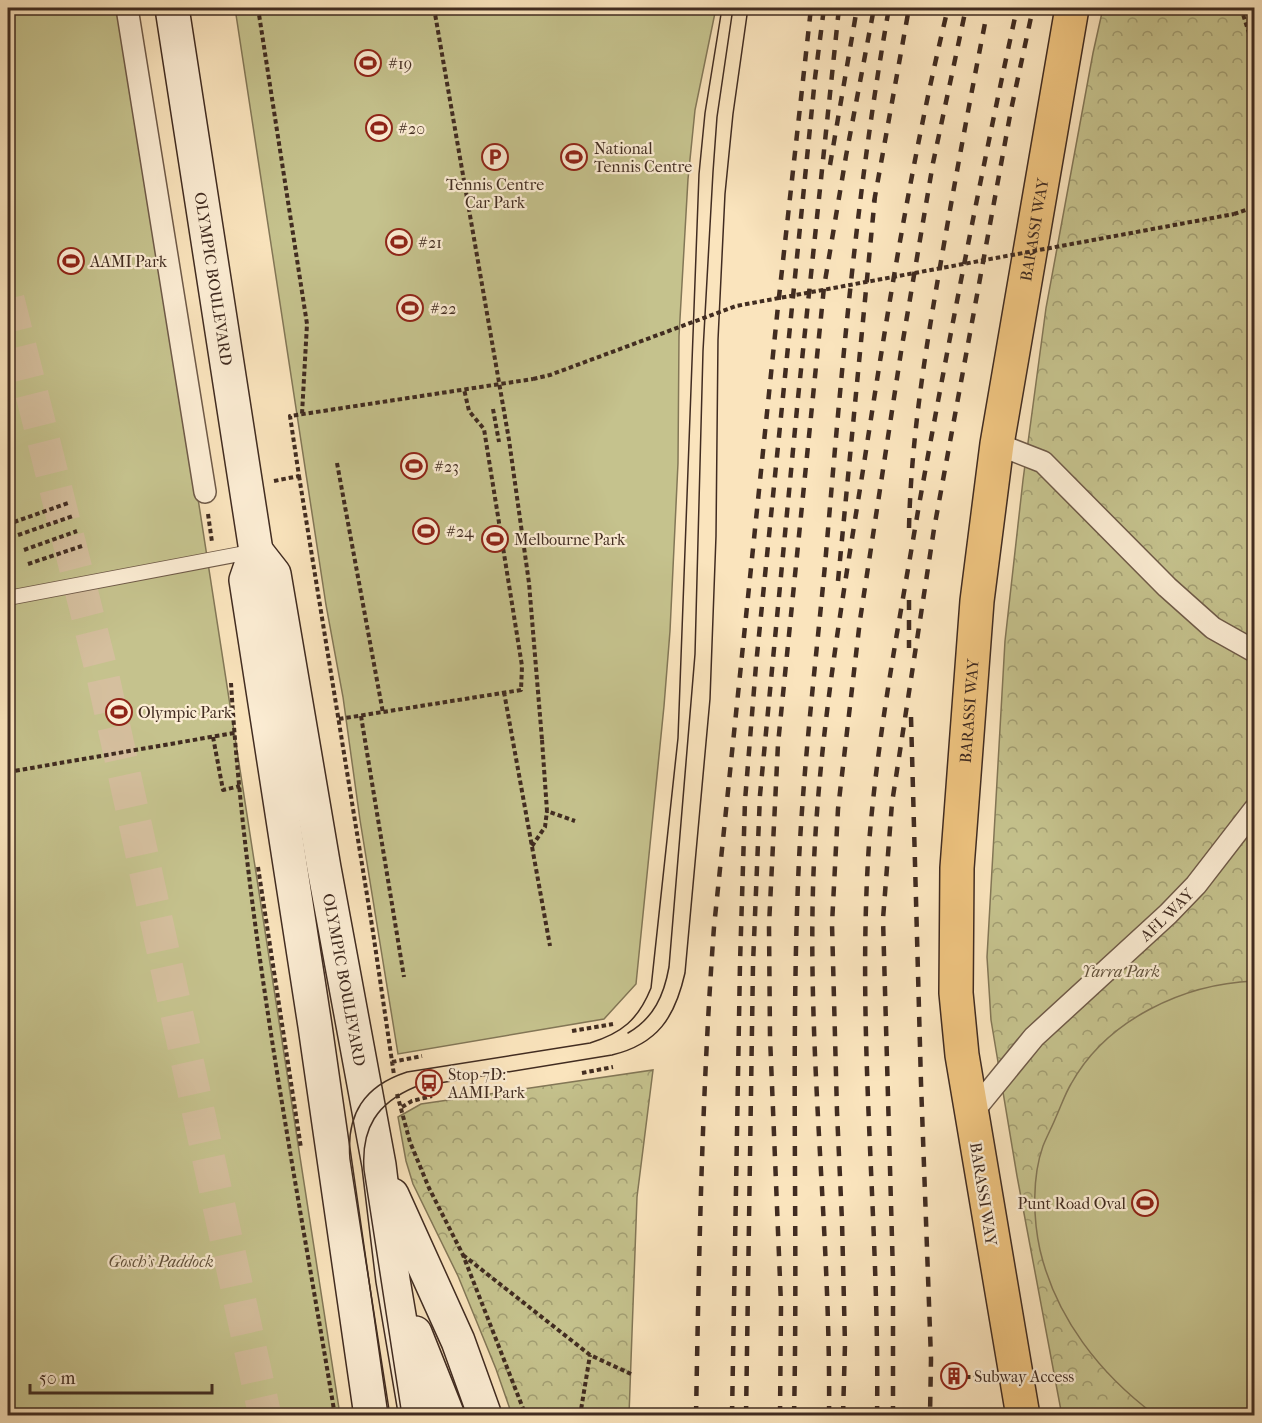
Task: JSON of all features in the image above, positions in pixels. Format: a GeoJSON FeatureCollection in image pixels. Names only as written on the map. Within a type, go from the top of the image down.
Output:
{"type":"FeatureCollection","features":[{"type":"Feature","properties":{"kind":"main road","name":"OLYMPIC BOULEVARD"},"geometry":{"type":"LineString","coordinates":[[172,8],[256,551],[246,580],[371,1416]]}},
{"type":"Feature","properties":{"kind":"main road","name":"BARASSI WAY"},"geometry":{"type":"LineString","coordinates":[[1023,1416],[962,1055],[956,993],[957,868],[977,601],[997,444],[1072,8]]}},
{"type":"Feature","properties":{"kind":"main road","name":"OLYMPIC BOULEVARD"},"geometry":{"type":"LineString","coordinates":[[256,551],[274,574],[324,868],[379,1166],[393,1280],[416,1416]]}},
{"type":"Feature","properties":{"kind":"main road"},"geometry":{"type":"LineString","coordinates":[[332,1144],[393,1280],[448,1416]]}},
{"type":"Feature","properties":{"kind":"main road"},"geometry":{"type":"LineString","coordinates":[[379,1166],[441,1299],[485,1416]]}},
{"type":"Feature","properties":{"kind":"main road"},"geometry":{"type":"LineString","coordinates":[[354,1305],[369,1286],[381,1281],[393,1280],[414,1284],[441,1299]]}},
{"type":"Feature","properties":{"kind":"street"},"geometry":{"type":"LineString","coordinates":[[127,8],[206,492]]}},
{"type":"Feature","properties":{"kind":"street"},"geometry":{"type":"LineString","coordinates":[[997,444],[1043,462],[1167,588],[1213,628],[1254,651]]}},
{"type":"Feature","properties":{"kind":"street","name":"AFL WAY"},"geometry":{"type":"LineString","coordinates":[[971,1114],[1034,1037],[1168,914],[1196,885],[1254,810]]}},
{"type":"Feature","properties":{"kind":"street"},"geometry":{"type":"LineString","coordinates":[[1233,837],[1254,839]]}},
{"type":"Feature","properties":{"kind":"lane"},"geometry":{"type":"LineString","coordinates":[[8,598],[256,551]]}},
{"type":"Feature","properties":{"kind":"path"},"geometry":{"type":"LineString","coordinates":[[258,8],[307,324],[302,414]]}},
{"type":"Feature","properties":{"kind":"path"},"geometry":{"type":"LineString","coordinates":[[434,8],[509,440],[529,583],[547,811],[545,827],[532,846]]}},
{"type":"Feature","properties":{"kind":"path"},"geometry":{"type":"LineString","coordinates":[[1242,8],[1254,49]]}},
{"type":"Feature","properties":{"kind":"path"},"geometry":{"type":"LineString","coordinates":[[290,416],[533,379],[736,306],[1234,214],[1254,207]]}},
{"type":"Feature","properties":{"kind":"path"},"geometry":{"type":"LineString","coordinates":[[339,719],[521,690],[522,666],[484,429],[469,411],[464,389]]}},
{"type":"Feature","properties":{"kind":"path"},"geometry":{"type":"LineString","coordinates":[[493,409],[499,442]]}},
{"type":"Feature","properties":{"kind":"path"},"geometry":{"type":"LineString","coordinates":[[337,463],[382,712]]}},
{"type":"Feature","properties":{"kind":"path"},"geometry":{"type":"LineString","coordinates":[[299,476],[397,1095],[410,1142],[429,1188],[463,1255],[525,1416]]}},
{"type":"Feature","properties":{"kind":"path"},"geometry":{"type":"LineString","coordinates":[[14,522],[68,503]]}},
{"type":"Feature","properties":{"kind":"path"},"geometry":{"type":"LineString","coordinates":[[18,536],[74,516]]}},
{"type":"Feature","properties":{"kind":"path"},"geometry":{"type":"LineString","coordinates":[[24,550],[77,531]]}},
{"type":"Feature","properties":{"kind":"path"},"geometry":{"type":"LineString","coordinates":[[28,564],[82,546]]}},
{"type":"Feature","properties":{"kind":"path"},"geometry":{"type":"LineString","coordinates":[[504,692],[550,946]]}},
{"type":"Feature","properties":{"kind":"path"},"geometry":{"type":"LineString","coordinates":[[361,716],[404,977]]}},
{"type":"Feature","properties":{"kind":"path"},"geometry":{"type":"LineString","coordinates":[[8,772],[234,733],[255,927],[335,1416]]}},
{"type":"Feature","properties":{"kind":"path"},"geometry":{"type":"LineString","coordinates":[[213,737],[223,790],[240,786]]}},
{"type":"Feature","properties":{"kind":"path"},"geometry":{"type":"LineString","coordinates":[[547,811],[575,821]]}},
{"type":"Feature","properties":{"kind":"path"},"geometry":{"type":"LineString","coordinates":[[258,867],[303,1159]]}},
{"type":"Feature","properties":{"kind":"path"},"geometry":{"type":"LineString","coordinates":[[572,1031],[613,1024]]}},
{"type":"Feature","properties":{"kind":"path"},"geometry":{"type":"LineString","coordinates":[[392,1062],[422,1056]]}},
{"type":"Feature","properties":{"kind":"path"},"geometry":{"type":"LineString","coordinates":[[582,1073],[613,1067]]}},
{"type":"Feature","properties":{"kind":"path"},"geometry":{"type":"LineString","coordinates":[[402,1107],[412,1101],[432,1096]]}},
{"type":"Feature","properties":{"kind":"path"},"geometry":{"type":"LineString","coordinates":[[463,1255],[591,1355],[631,1374]]}},
{"type":"Feature","properties":{"kind":"path"},"geometry":{"type":"LineString","coordinates":[[580,1416],[591,1355]]}},
{"type":"Feature","properties":{"kind":"path"},"geometry":{"type":"LineString","coordinates":[[966,1377],[979,1377]]}},
{"type":"Feature","properties":{"kind":"green space","name":"Olympic Park"},"geometry":{"type":"Polygon","coordinates":[[[8,8],[122,8],[340,1415],[8,1415],[8,8]]]}},
{"type":"Feature","properties":{"kind":"green space","name":"Melbourne Park"},"geometry":{"type":"Polygon","coordinates":[[[235,8],[716,8],[695,110],[688,179],[679,336],[678,463],[670,631],[636,984],[604,1019],[398,1054],[360,820],[343,697],[326,605],[235,8]]]}},
{"type":"Feature","properties":{"kind":"green space","name":"Yarra Park"},"geometry":{"type":"Polygon","coordinates":[[[1103,8],[1254,8],[1254,1415],[1062,1416],[1017,1176],[991,1020],[987,957],[1005,641],[1023,480],[1046,308],[1103,8]]]}},
{"type":"Feature","properties":{"kind":"green space","name":"Punt Road Oval"},"geometry":{"type":"Polygon","coordinates":[[[1254,981],[1254,1415],[1155,1415],[1135,1399],[1099,1363],[1083,1343],[1057,1299],[1047,1275],[1036,1225],[1035,1184],[1039,1158],[1069,1088],[1086,1061],[1105,1041],[1150,1009],[1175,998],[1201,989],[1254,981]]]}},
{"type":"Feature","properties":{"kind":"green space"},"geometry":{"type":"Polygon","coordinates":[[[653,1070],[637,1197],[629,1415],[512,1415],[458,1276],[413,1184],[406,1161],[398,1117],[421,1104],[653,1070]]]}},
{"type":"Feature","properties":{"kind":"tunnel"},"geometry":{"type":"LineString","coordinates":[[8,299],[103,677],[265,1416]]}},
{"type":"Feature","properties":{"kind":"tram line"},"geometry":{"type":"LineString","coordinates":[[390,1416],[350,1159],[351,1128],[361,1104],[379,1085],[407,1072],[590,1043],[601,1039],[628,1024],[640,1009],[651,988],[678,738],[699,174],[705,113],[722,8]]}},
{"type":"Feature","properties":{"kind":"tram line"},"geometry":{"type":"LineString","coordinates":[[628,1033],[645,1020],[656,1005],[661,996],[669,967],[695,654],[703,351],[713,172],[717,117],[733,8]]}},
{"type":"Feature","properties":{"kind":"tram line"},"geometry":{"type":"LineString","coordinates":[[402,1416],[364,1170],[365,1142],[374,1119],[391,1101],[415,1087],[612,1055],[641,1044],[653,1036],[670,1015],[685,973],[710,699],[716,536],[718,340],[725,194],[733,114],[748,8]]}},
{"type":"Feature","properties":{"kind":"railway"},"geometry":{"type":"LineString","coordinates":[[696,1416],[704,1110],[714,927],[811,8]]}},
{"type":"Feature","properties":{"kind":"railway"},"geometry":{"type":"LineString","coordinates":[[732,1416],[745,801],[756,665],[824,8]]}},
{"type":"Feature","properties":{"kind":"railway"},"geometry":{"type":"LineString","coordinates":[[746,1416],[753,964],[760,795],[798,398],[839,8]]}},
{"type":"Feature","properties":{"kind":"railway"},"geometry":{"type":"LineString","coordinates":[[830,165],[857,8]]}},
{"type":"Feature","properties":{"kind":"railway"},"geometry":{"type":"LineString","coordinates":[[780,1416],[781,1304],[770,1037],[769,925],[778,744],[824,287],[874,8]]}},
{"type":"Feature","properties":{"kind":"railway"},"geometry":{"type":"LineString","coordinates":[[794,1416],[795,1016],[802,803],[858,216],[889,8]]}},
{"type":"Feature","properties":{"kind":"railway"},"geometry":{"type":"LineString","coordinates":[[874,202],[909,8]]}},
{"type":"Feature","properties":{"kind":"railway"},"geometry":{"type":"LineString","coordinates":[[829,1416],[827,1284],[816,1086],[812,954],[815,836],[819,783],[839,626],[891,296],[922,123],[948,8]]}},
{"type":"Feature","properties":{"kind":"railway"},"geometry":{"type":"LineString","coordinates":[[843,1416],[845,1344],[832,924],[838,809],[860,620],[901,352],[933,163],[966,8]]}},
{"type":"Feature","properties":{"kind":"railway"},"geometry":{"type":"LineString","coordinates":[[909,528],[916,429],[924,364],[951,202],[988,8]]}},
{"type":"Feature","properties":{"kind":"railway"},"geometry":{"type":"LineString","coordinates":[[877,1416],[877,1344],[865,987],[869,844],[873,801],[890,674],[919,505],[966,256],[1017,8]]}},
{"type":"Feature","properties":{"kind":"railway"},"geometry":{"type":"LineString","coordinates":[[893,1416],[893,1275],[883,919],[892,803],[934,529],[1011,110],[1033,8]]}},
{"type":"Feature","properties":{"kind":"railway"},"geometry":{"type":"LineString","coordinates":[[838,581],[875,196]]}},
{"type":"Feature","properties":{"kind":"railway"},"geometry":{"type":"LineString","coordinates":[[909,600],[909,648]]}},
{"type":"Feature","properties":{"kind":"railway"},"geometry":{"type":"LineString","coordinates":[[911,717],[931,1359],[930,1416]]}},
{"type":"Feature","properties":{"kind":"place","name":"#19"},"geometry":{"type":"Point","coordinates":[368,63]}},
{"type":"Feature","properties":{"kind":"place","name":"#20"},"geometry":{"type":"Point","coordinates":[379,128]}},
{"type":"Feature","properties":{"kind":"place","name":"Tennis Centre Car Park"},"geometry":{"type":"Point","coordinates":[495,157]}},
{"type":"Feature","properties":{"kind":"place","name":"National Tennis Centre"},"geometry":{"type":"Point","coordinates":[574,157]}},
{"type":"Feature","properties":{"kind":"place","name":"#21"},"geometry":{"type":"Point","coordinates":[399,242]}},
{"type":"Feature","properties":{"kind":"place","name":"AAMI Park"},"geometry":{"type":"Point","coordinates":[71,261]}},
{"type":"Feature","properties":{"kind":"place","name":"#22"},"geometry":{"type":"Point","coordinates":[410,308]}},
{"type":"Feature","properties":{"kind":"place","name":"#23"},"geometry":{"type":"Point","coordinates":[414,466]}},
{"type":"Feature","properties":{"kind":"place","name":"#24"},"geometry":{"type":"Point","coordinates":[426,531]}},
{"type":"Feature","properties":{"kind":"place","name":"Melbourne Park"},"geometry":{"type":"Point","coordinates":[495,539]}},
{"type":"Feature","properties":{"kind":"place","name":"Olympic Park"},"geometry":{"type":"Point","coordinates":[119,712]}},
{"type":"Feature","properties":{"kind":"place","name":"Stop 7D: AAMI Park"},"geometry":{"type":"Point","coordinates":[429,1083]}},
{"type":"Feature","properties":{"kind":"place","name":"Punt Road Oval"},"geometry":{"type":"Point","coordinates":[1145,1203]}},
{"type":"Feature","properties":{"kind":"place","name":"Subway Access"},"geometry":{"type":"Point","coordinates":[954,1376]}},
{"type":"Feature","properties":{"kind":"park label","name":"Gosch's Paddock"},"geometry":{"type":"Point","coordinates":[161,1261]}}]}
